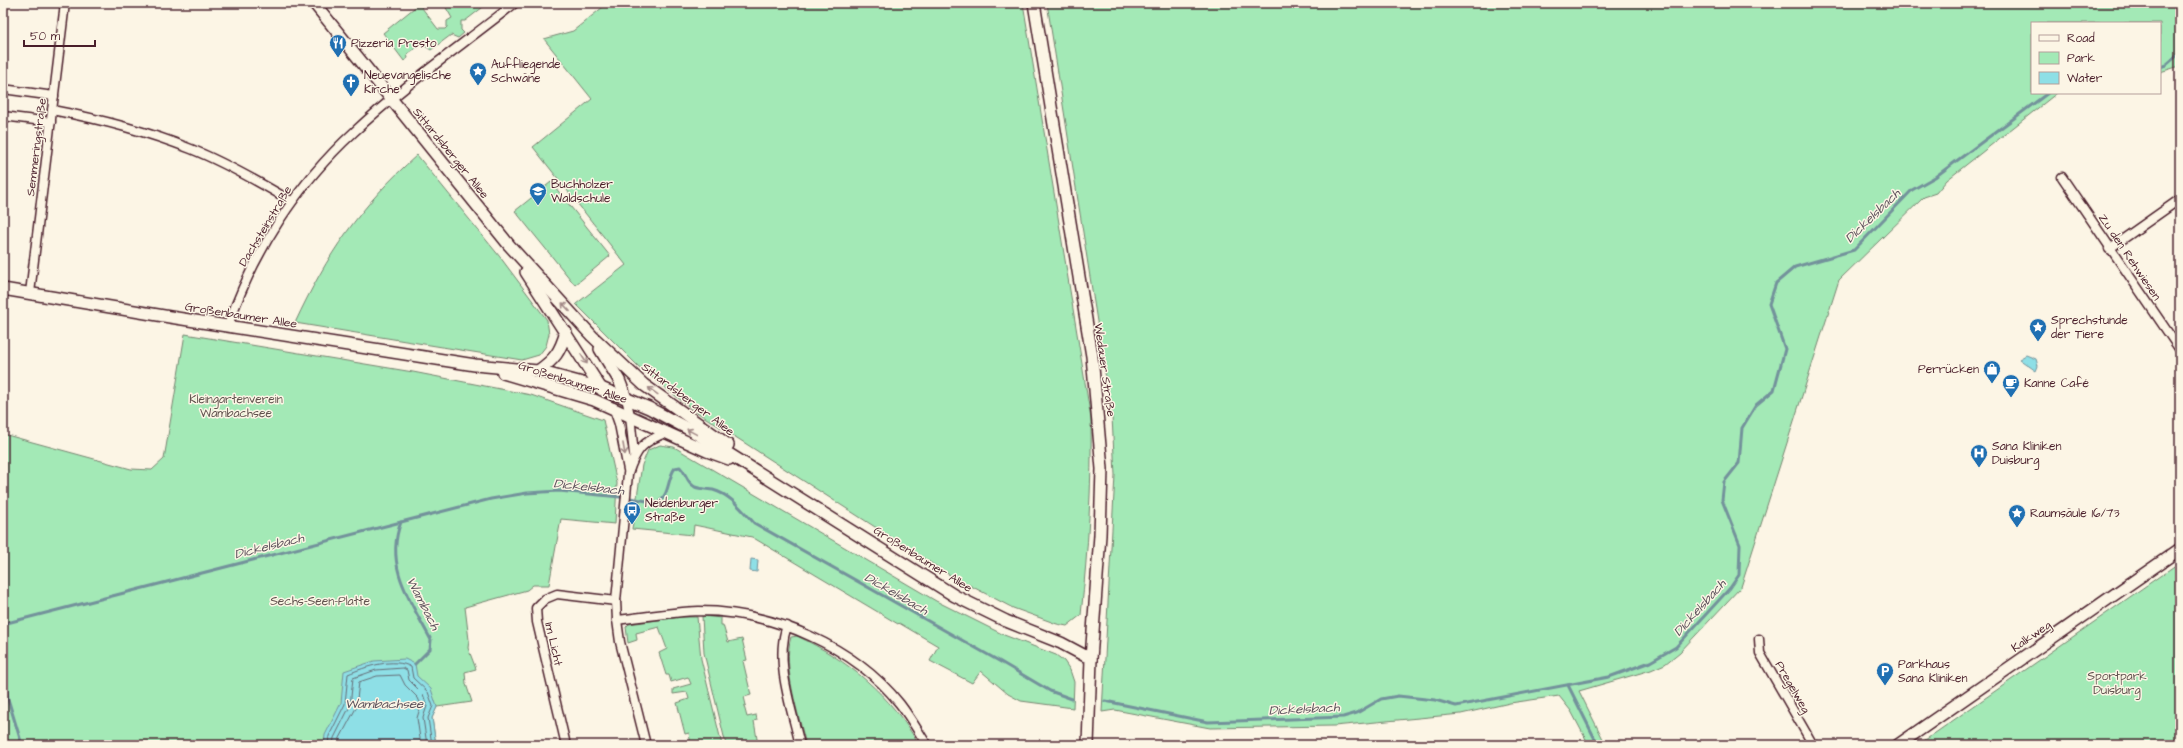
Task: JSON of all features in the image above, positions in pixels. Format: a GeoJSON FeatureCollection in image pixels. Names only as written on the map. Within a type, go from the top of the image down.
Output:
{"type":"FeatureCollection","features":[{"type":"Feature","properties":{"kind":"main road","name":"Sittardsberger Allee"},"geometry":{"type":"LineString","coordinates":[[314,3],[390,100],[509,244],[592,336],[638,380],[732,448],[750,466]]}},
{"type":"Feature","properties":{"kind":"main road","name":"Wedauer Straße"},"geometry":{"type":"LineString","coordinates":[[1034,3],[1092,356],[1098,407],[1102,469],[1100,535],[1090,659],[1088,745]]}},
{"type":"Feature","properties":{"kind":"main road","name":"Sittardsberger Allee"},"geometry":{"type":"LineString","coordinates":[[509,244],[612,407]]}},
{"type":"Feature","properties":{"kind":"main road","name":"Großenbaumer Allee"},"geometry":{"type":"LineString","coordinates":[[3,288],[228,326],[475,365],[538,371],[601,388],[626,398],[694,432],[955,596],[1006,621],[1061,643],[1090,659]]}},
{"type":"Feature","properties":{"kind":"main road"},"geometry":{"type":"LineString","coordinates":[[538,371],[553,361],[562,344],[566,332]]}},
{"type":"Feature","properties":{"kind":"main road","name":"Sittardsberger Allee"},"geometry":{"type":"LineString","coordinates":[[592,336],[619,380],[626,398]]}},
{"type":"Feature","properties":{"kind":"main road","name":"Großenbaumer Allee"},"geometry":{"type":"LineString","coordinates":[[475,365],[582,396],[612,407],[706,451],[750,466]]}},
{"type":"Feature","properties":{"kind":"main road","name":"Kalkweg"},"geometry":{"type":"LineString","coordinates":[[1898,745],[2180,549]]}},
{"type":"Feature","properties":{"kind":"street","name":"Semmeringstraße"},"geometry":{"type":"LineString","coordinates":[[30,293],[65,3]]}},
{"type":"Feature","properties":{"kind":"street","name":"Dachsteinstraße"},"geometry":{"type":"LineString","coordinates":[[228,326],[237,298],[259,256],[291,201],[314,173],[353,133],[390,100],[511,4]]}},
{"type":"Feature","properties":{"kind":"street"},"geometry":{"type":"LineString","coordinates":[[3,89],[54,96]]}},
{"type":"Feature","properties":{"kind":"street"},"geometry":{"type":"LineString","coordinates":[[52,110],[124,126],[192,149],[246,175],[291,201]]}},
{"type":"Feature","properties":{"kind":"street"},"geometry":{"type":"LineString","coordinates":[[3,116],[51,122]]}},
{"type":"Feature","properties":{"kind":"street","name":"Zu den Rehwiesen"},"geometry":{"type":"LineString","coordinates":[[2062,177],[2109,249],[2180,350]]}},
{"type":"Feature","properties":{"kind":"street"},"geometry":{"type":"LineString","coordinates":[[2109,249],[2180,199]]}},
{"type":"Feature","properties":{"kind":"street"},"geometry":{"type":"LineString","coordinates":[[626,398],[630,415],[634,455]]}},
{"type":"Feature","properties":{"kind":"street"},"geometry":{"type":"LineString","coordinates":[[612,407],[619,424],[628,474]]}},
{"type":"Feature","properties":{"kind":"street"},"geometry":{"type":"LineString","coordinates":[[646,745],[620,642],[616,601],[628,474],[634,455],[640,448],[654,437],[668,432]]}},
{"type":"Feature","properties":{"kind":"street","name":"Im Licht"},"geometry":{"type":"LineString","coordinates":[[566,745],[537,622],[536,608],[545,599],[557,594],[616,601]]}},
{"type":"Feature","properties":{"kind":"street"},"geometry":{"type":"LineString","coordinates":[[617,620],[700,611],[740,614],[787,626],[826,644],[867,672],[899,704],[927,745]]}},
{"type":"Feature","properties":{"kind":"street"},"geometry":{"type":"LineString","coordinates":[[787,626],[782,640],[782,661],[800,745]]}},
{"type":"Feature","properties":{"kind":"street","name":"Pregelweg"},"geometry":{"type":"LineString","coordinates":[[1759,639],[1760,653],[1813,745]]}},
{"type":"Feature","properties":{"kind":"green space"},"geometry":{"type":"Polygon","coordinates":[[[448,3],[453,3],[456,6],[460,3],[487,4],[465,21],[461,21],[461,30],[464,33],[458,38],[451,35],[431,50],[422,44],[407,54],[408,58],[404,61],[383,33],[419,4],[438,29],[445,29],[447,27],[447,21],[452,18],[445,6],[448,3]]]}},
{"type":"Feature","properties":{"kind":"green space"},"geometry":{"type":"Polygon","coordinates":[[[608,3],[1023,3],[1091,419],[1089,517],[1081,615],[1067,626],[1057,624],[1013,608],[948,574],[692,409],[638,366],[576,304],[626,265],[533,147],[592,99],[544,39],[573,31],[608,3]]]}},
{"type":"Feature","properties":{"kind":"green space"},"geometry":{"type":"Polygon","coordinates":[[[1047,3],[2180,3],[2180,66],[2161,72],[2161,22],[2031,22],[2031,94],[2056,94],[1947,180],[1936,193],[1924,197],[1839,280],[1741,587],[1680,652],[1665,664],[1651,670],[1579,691],[1606,745],[1589,745],[1571,711],[1559,696],[1510,703],[1461,714],[1334,726],[1210,728],[1115,710],[1102,712],[1115,475],[1112,417],[1047,3]]]}},
{"type":"Feature","properties":{"kind":"green space"},"geometry":{"type":"Polygon","coordinates":[[[417,155],[500,257],[547,320],[549,334],[546,346],[539,355],[522,360],[295,323],[320,275],[347,232],[378,193],[417,155]]]}},
{"type":"Feature","properties":{"kind":"green space"},"geometry":{"type":"Polygon","coordinates":[[[551,182],[610,256],[575,285],[515,211],[551,182]]]}},
{"type":"Feature","properties":{"kind":"green space","name":"Sechs-Seen-Platte"},"geometry":{"type":"Polygon","coordinates":[[[185,334],[413,372],[531,395],[603,420],[617,483],[615,524],[561,519],[549,585],[533,585],[527,590],[465,607],[469,640],[468,648],[476,669],[465,672],[466,684],[472,702],[437,707],[432,718],[436,745],[3,745],[3,434],[131,469],[152,470],[164,459],[185,334]]]}},
{"type":"Feature","properties":{"kind":"green space"},"geometry":{"type":"Polygon","coordinates":[[[660,445],[674,447],[936,601],[1004,635],[1056,655],[1064,661],[1070,670],[1074,682],[1073,708],[1021,701],[1008,694],[981,671],[972,683],[930,661],[938,646],[899,623],[898,624],[752,537],[694,525],[693,535],[632,529],[642,465],[648,450],[660,445]]]}},
{"type":"Feature","properties":{"kind":"green space","name":"Sportpark Duisburg"},"geometry":{"type":"Polygon","coordinates":[[[2180,562],[2180,745],[1918,745],[2180,562]]]}},
{"type":"Feature","properties":{"kind":"green space"},"geometry":{"type":"Polygon","coordinates":[[[702,616],[721,618],[721,625],[723,625],[728,642],[742,639],[747,660],[743,661],[751,695],[744,697],[746,705],[744,706],[747,717],[756,715],[757,720],[754,721],[758,745],[726,745],[704,653],[702,616]]]}},
{"type":"Feature","properties":{"kind":"green space"},"geometry":{"type":"Polygon","coordinates":[[[680,617],[697,617],[701,659],[722,745],[691,745],[689,733],[685,734],[677,703],[689,699],[687,692],[673,694],[673,689],[691,684],[688,677],[671,682],[669,675],[666,675],[659,653],[667,649],[659,627],[636,633],[637,640],[628,643],[626,627],[629,624],[680,617]]]}},
{"type":"Feature","properties":{"kind":"green space"},"geometry":{"type":"Polygon","coordinates":[[[797,636],[834,656],[867,681],[895,710],[919,745],[806,745],[792,691],[790,676],[789,649],[791,637],[797,636]]]}},
{"type":"Feature","properties":{"kind":"water"},"geometry":{"type":"Polygon","coordinates":[[[2026,355],[2036,359],[2038,366],[2036,371],[2019,359],[2026,355]]]}},
{"type":"Feature","properties":{"kind":"water"},"geometry":{"type":"Polygon","coordinates":[[[751,559],[758,560],[757,572],[750,571],[751,559]]]}},
{"type":"Feature","properties":{"kind":"water","name":"Wambachsee"},"geometry":{"type":"Polygon","coordinates":[[[405,659],[415,664],[417,676],[431,689],[437,707],[432,718],[436,745],[324,745],[325,735],[341,703],[344,671],[374,661],[405,659]]]}},
{"type":"Feature","properties":{"kind":"waterway","name":"Dickelsbach"},"geometry":{"type":"LineString","coordinates":[[2161,67],[2166,65],[2180,53]]}},
{"type":"Feature","properties":{"kind":"waterway","name":"Dickelsbach"},"geometry":{"type":"LineString","coordinates":[[1105,701],[1208,722],[1343,717],[1357,713],[1381,699],[1398,696],[1435,700],[1456,706],[1609,677],[1650,662],[1676,647],[1730,588],[1739,575],[1740,545],[1722,500],[1724,482],[1739,463],[1742,428],[1756,405],[1774,390],[1785,349],[1769,304],[1776,283],[1795,267],[1854,250],[1912,190],[1935,177],[2047,94]]}},
{"type":"Feature","properties":{"kind":"waterway","name":"Dickelsbach"},"geometry":{"type":"LineString","coordinates":[[3,624],[491,499],[527,493],[559,491],[630,498],[658,503],[667,491],[672,472],[675,468],[680,467],[692,485],[699,488],[713,490],[725,495],[731,499],[754,523],[1050,691],[1072,699]]}},
{"type":"Feature","properties":{"kind":"waterway","name":"Wambach"},"geometry":{"type":"LineString","coordinates":[[401,522],[397,538],[396,554],[398,569],[408,598],[431,640],[430,649],[415,664]]}},
{"type":"Feature","properties":{"kind":"waterway"},"geometry":{"type":"LineString","coordinates":[[3,659],[8,699],[22,745]]}},
{"type":"Feature","properties":{"kind":"waterway"},"geometry":{"type":"LineString","coordinates":[[1568,685],[1598,745]]}},
{"type":"Feature","properties":{"kind":"place","name":"Pizzeria Presto"},"geometry":{"type":"Point","coordinates":[338,58]}},
{"type":"Feature","properties":{"kind":"place","name":"Auffliegende Schwäne"},"geometry":{"type":"Point","coordinates":[478,86]}},
{"type":"Feature","properties":{"kind":"place","name":"Neuevangelische Kirche"},"geometry":{"type":"Point","coordinates":[351,97]}},
{"type":"Feature","properties":{"kind":"place","name":"Buchholzer Waldschule"},"geometry":{"type":"Point","coordinates":[538,206]}},
{"type":"Feature","properties":{"kind":"place","name":"Sprechstunde der Tiere"},"geometry":{"type":"Point","coordinates":[2038,342]}},
{"type":"Feature","properties":{"kind":"place","name":"Perrücken"},"geometry":{"type":"Point","coordinates":[1992,384]}},
{"type":"Feature","properties":{"kind":"place","name":"Kanne Café"},"geometry":{"type":"Point","coordinates":[2011,398]}},
{"type":"Feature","properties":{"kind":"place","name":"Sana Kliniken Duisburg"},"geometry":{"type":"Point","coordinates":[1979,468]}},
{"type":"Feature","properties":{"kind":"place","name":"Neidenburger Straße"},"geometry":{"type":"Point","coordinates":[632,525]}},
{"type":"Feature","properties":{"kind":"place","name":"Raumsäule 16/73"},"geometry":{"type":"Point","coordinates":[2017,528]}},
{"type":"Feature","properties":{"kind":"place","name":"Parkhaus Sana Kliniken"},"geometry":{"type":"Point","coordinates":[1885,686]}},
{"type":"Feature","properties":{"kind":"park label","name":"Kleingartenverein Wambachsee"},"geometry":{"type":"Point","coordinates":[236,406]}}]}
